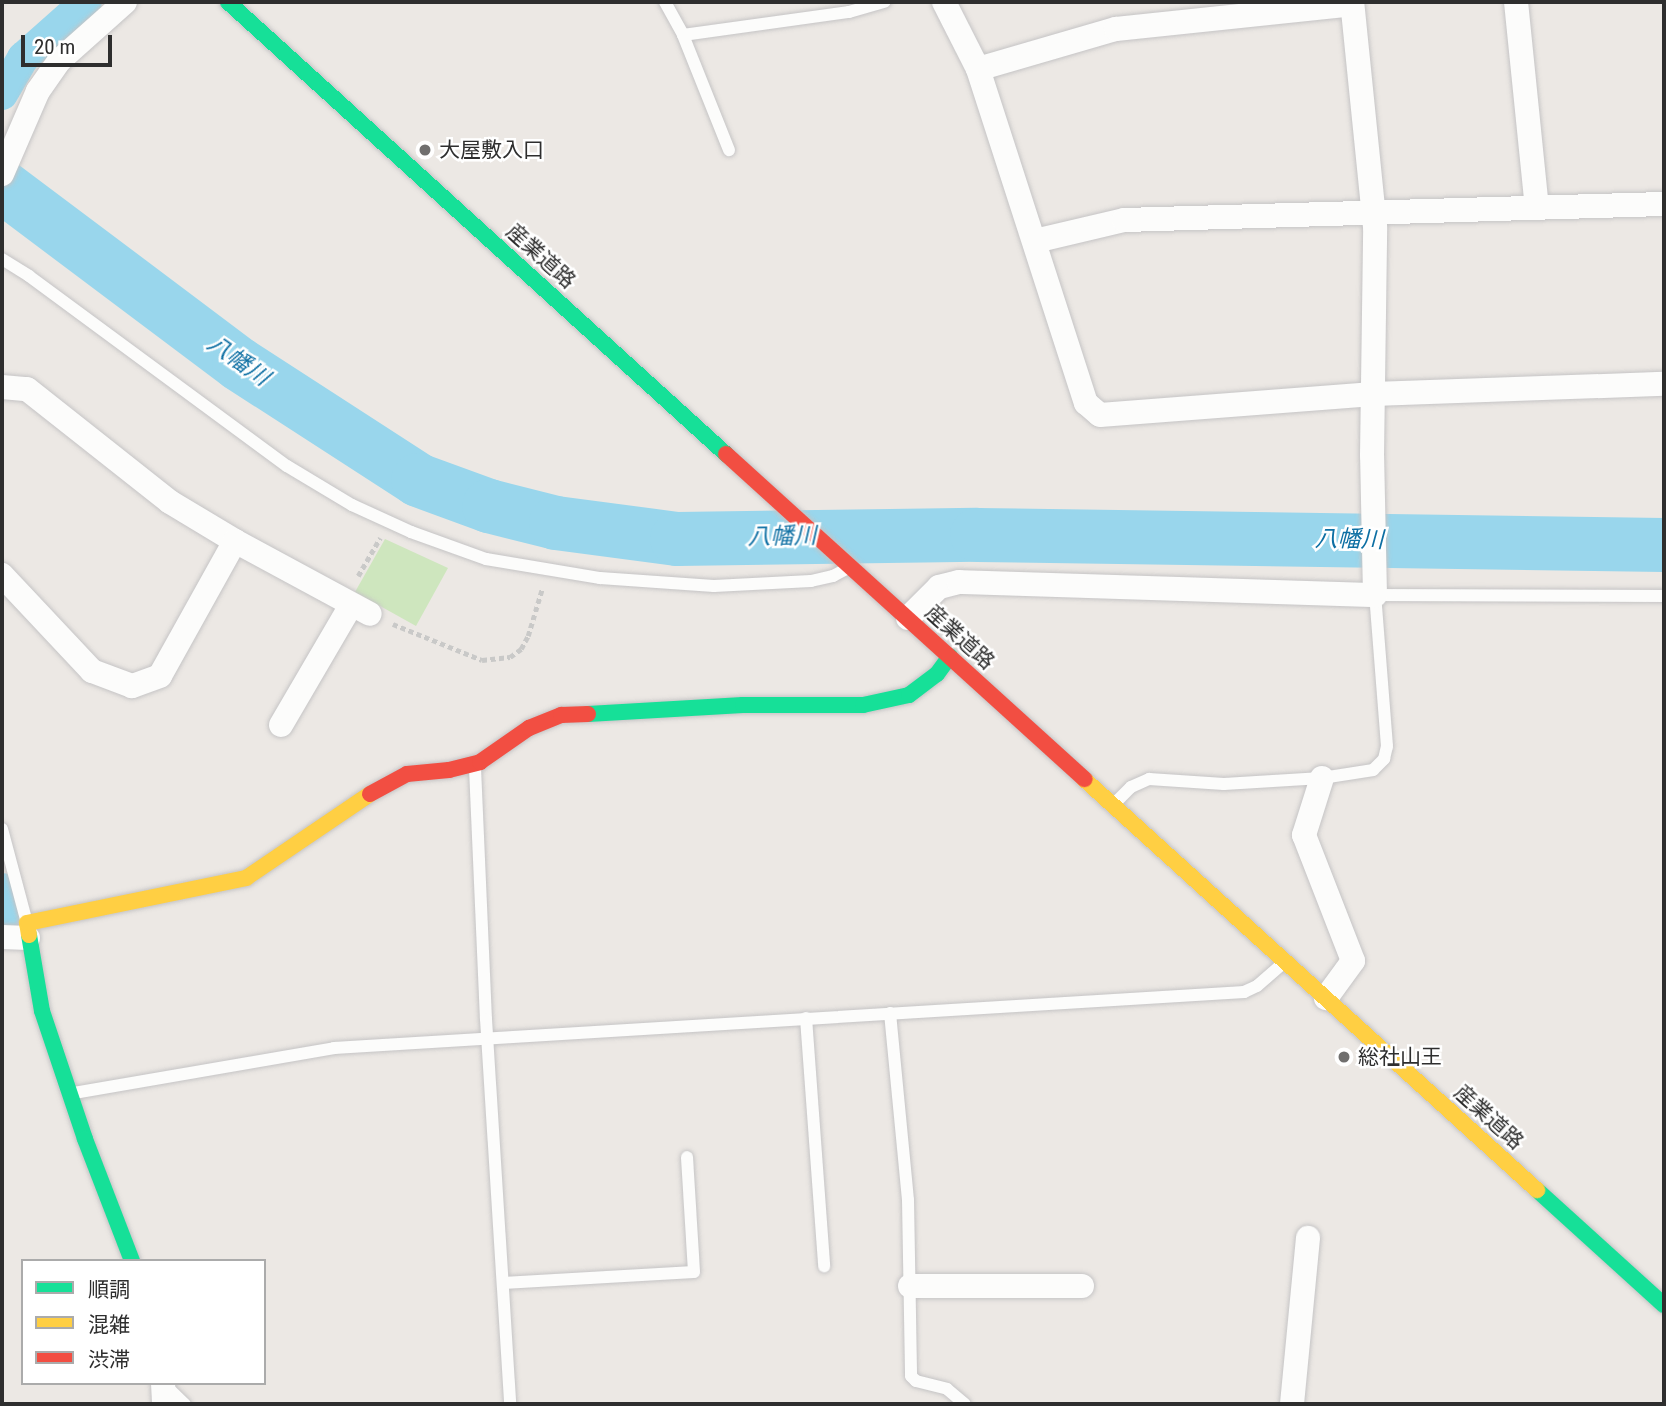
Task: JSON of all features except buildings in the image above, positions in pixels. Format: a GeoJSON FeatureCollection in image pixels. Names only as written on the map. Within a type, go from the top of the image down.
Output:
{"type":"FeatureCollection","features":[{"type":"Feature","properties":{"kind":"street"},"geometry":{"type":"LineString","coordinates":[[2,174],[38,91],[60,60],[125,2]]}},
{"type":"Feature","properties":{"kind":"street","name":"産業道路"},"geometry":{"type":"LineString","coordinates":[[228,2],[1664,1305]]}},
{"type":"Feature","properties":{"kind":"street"},"geometry":{"type":"LineString","coordinates":[[944,2],[978,69],[1086,403],[1100,415],[1373,394],[1664,384]]}},
{"type":"Feature","properties":{"kind":"street"},"geometry":{"type":"LineString","coordinates":[[1516,2],[1537,207]]}},
{"type":"Feature","properties":{"kind":"street"},"geometry":{"type":"LineString","coordinates":[[908,618],[939,587],[959,582],[1375,590],[1373,212],[1352,3],[1105,31],[978,69]]}},
{"type":"Feature","properties":{"kind":"street"},"geometry":{"type":"LineString","coordinates":[[1035,241],[1124,220],[1664,204]]}},
{"type":"Feature","properties":{"kind":"street"},"geometry":{"type":"LineString","coordinates":[[2,387],[27,389],[170,502],[355,607],[281,726]]}},
{"type":"Feature","properties":{"kind":"street"},"geometry":{"type":"LineString","coordinates":[[2,575],[92,671],[132,686],[160,676],[235,541]]}},
{"type":"Feature","properties":{"kind":"street"},"geometry":{"type":"LineString","coordinates":[[2,937],[246,878],[391,780],[407,774],[474,764],[529,728],[561,715],[591,711],[772,704],[813,707],[863,705],[909,695],[937,674],[950,656]]}},
{"type":"Feature","properties":{"kind":"street"},"geometry":{"type":"LineString","coordinates":[[1322,778],[1304,835],[1353,961],[1326,998]]}},
{"type":"Feature","properties":{"kind":"street"},"geometry":{"type":"LineString","coordinates":[[28,930],[43,1011],[70,1094],[131,1259]]}},
{"type":"Feature","properties":{"kind":"street"},"geometry":{"type":"LineString","coordinates":[[1292,1404],[1308,1238]]}},
{"type":"Feature","properties":{"kind":"street"},"geometry":{"type":"LineString","coordinates":[[910,1286],[1082,1286]]}},
{"type":"Feature","properties":{"kind":"street"},"geometry":{"type":"LineString","coordinates":[[163,1385],[164,1404]]}},
{"type":"Feature","properties":{"kind":"lane"},"geometry":{"type":"LineString","coordinates":[[665,2],[683,35],[729,150]]}},
{"type":"Feature","properties":{"kind":"lane"},"geometry":{"type":"LineString","coordinates":[[683,35],[849,12],[885,2]]}},
{"type":"Feature","properties":{"kind":"lane"},"geometry":{"type":"LineString","coordinates":[[2,259],[29,275],[287,466],[352,505],[388,522],[486,559],[600,578],[714,586],[811,581],[834,576],[851,567]]}},
{"type":"Feature","properties":{"kind":"lane"},"geometry":{"type":"LineString","coordinates":[[1114,805],[1131,787],[1149,779],[1224,784],[1322,778],[1373,770],[1384,760],[1387,746],[1375,590],[1664,596]]}},
{"type":"Feature","properties":{"kind":"lane"},"geometry":{"type":"LineString","coordinates":[[474,764],[477,774],[487,1037],[510,1404]]}},
{"type":"Feature","properties":{"kind":"lane"},"geometry":{"type":"LineString","coordinates":[[2,829],[28,930]]}},
{"type":"Feature","properties":{"kind":"lane"},"geometry":{"type":"LineString","coordinates":[[70,1094],[334,1048],[1244,992],[1258,986],[1285,961]]}},
{"type":"Feature","properties":{"kind":"lane"},"geometry":{"type":"LineString","coordinates":[[890,1013],[908,1200],[911,1376],[916,1381],[947,1389],[965,1404]]}},
{"type":"Feature","properties":{"kind":"lane"},"geometry":{"type":"LineString","coordinates":[[806,1018],[824,1266]]}},
{"type":"Feature","properties":{"kind":"lane"},"geometry":{"type":"LineString","coordinates":[[503,1283],[694,1272],[687,1157]]}},
{"type":"Feature","properties":{"kind":"lane"},"geometry":{"type":"LineString","coordinates":[[165,1385],[185,1404]]}},
{"type":"Feature","properties":{"kind":"path"},"geometry":{"type":"LineString","coordinates":[[388,522],[355,607],[482,660],[510,657],[521,649],[528,636],[548,569]]}},
{"type":"Feature","properties":{"kind":"green space"},"geometry":{"type":"Polygon","coordinates":[[[385,539],[448,568],[416,626],[355,592],[385,539]]]}},
{"type":"Feature","properties":{"kind":"waterway"},"geometry":{"type":"LineString","coordinates":[[2,94],[23,58],[86,2]]}},
{"type":"Feature","properties":{"kind":"waterway","name":"八幡川"},"geometry":{"type":"LineString","coordinates":[[2,186],[239,364],[418,480],[489,506],[556,523],[677,539],[977,535],[1664,545]]}},
{"type":"Feature","properties":{"kind":"waterway"},"geometry":{"type":"LineString","coordinates":[[2,889],[8,915]]}},
{"type":"Feature","properties":{"kind":"traffic: fast"},"geometry":{"type":"LineString","coordinates":[[228,2],[726,454]]}},
{"type":"Feature","properties":{"kind":"traffic: fast"},"geometry":{"type":"LineString","coordinates":[[588,714],[743,705],[863,705],[909,695],[937,674],[950,656]]}},
{"type":"Feature","properties":{"kind":"traffic: fast"},"geometry":{"type":"LineString","coordinates":[[29,935],[42,1011],[85,1139],[131,1259]]}},
{"type":"Feature","properties":{"kind":"traffic: fast"},"geometry":{"type":"LineString","coordinates":[[1537,1190],[1664,1305]]}},
{"type":"Feature","properties":{"kind":"traffic: slow"},"geometry":{"type":"LineString","coordinates":[[1084,779],[1537,1190]]}},
{"type":"Feature","properties":{"kind":"traffic: slow"},"geometry":{"type":"LineString","coordinates":[[29,935],[27,923],[246,878],[370,794]]}},
{"type":"Feature","properties":{"kind":"traffic: jam"},"geometry":{"type":"LineString","coordinates":[[726,454],[1084,779]]}},
{"type":"Feature","properties":{"kind":"traffic: jam"},"geometry":{"type":"LineString","coordinates":[[370,794],[407,774],[449,770],[480,762],[529,728],[561,715],[588,714]]}},
{"type":"Feature","properties":{"kind":"place","name":"大屋敷入口"},"geometry":{"type":"Point","coordinates":[425,150]}},
{"type":"Feature","properties":{"kind":"place","name":"総社山王"},"geometry":{"type":"Point","coordinates":[1344,1057]}}]}
